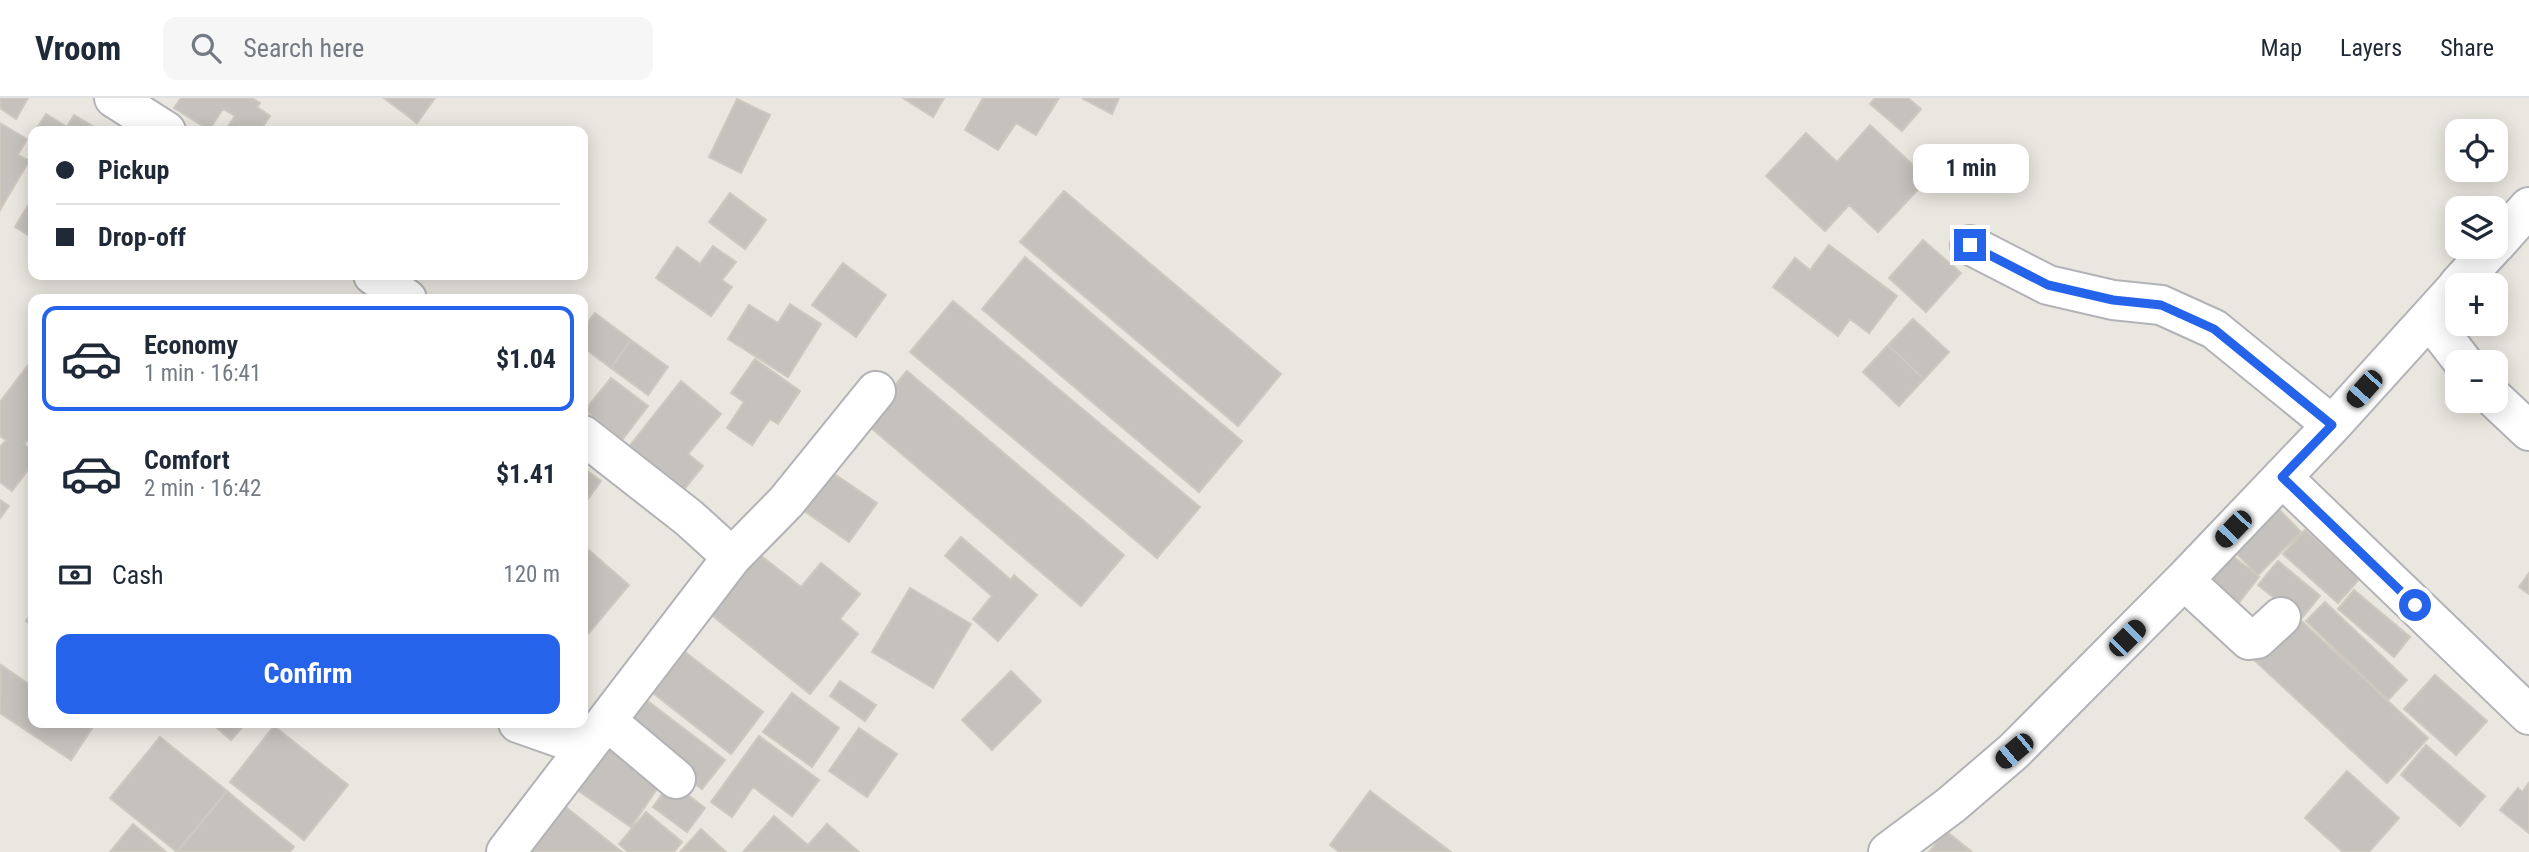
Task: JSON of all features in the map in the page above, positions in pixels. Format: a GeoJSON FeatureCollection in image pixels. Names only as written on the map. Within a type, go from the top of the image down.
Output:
{"type":"FeatureCollection","features":[{"type":"Feature","properties":{"kind":"street"},"geometry":{"type":"LineString","coordinates":[[114,98],[158,126]]}},
{"type":"Feature","properties":{"kind":"street"},"geometry":{"type":"LineString","coordinates":[[2508,230],[2529,207]]}},
{"type":"Feature","properties":{"kind":"street"},"geometry":{"type":"LineString","coordinates":[[1970,245],[2048,285],[2113,300],[2161,305],[2214,329],[2332,425]]}},
{"type":"Feature","properties":{"kind":"street"},"geometry":{"type":"LineString","coordinates":[[2469,273],[2482,259]]}},
{"type":"Feature","properties":{"kind":"street"},"geometry":{"type":"LineString","coordinates":[[380,280],[400,294]]}},
{"type":"Feature","properties":{"kind":"street"},"geometry":{"type":"LineString","coordinates":[[1888,852],[1951,805],[2014,751],[2184,580],[2332,425],[2445,300]]}},
{"type":"Feature","properties":{"kind":"street"},"geometry":{"type":"LineString","coordinates":[[2429,318],[2454,350]]}},
{"type":"Feature","properties":{"kind":"street"},"geometry":{"type":"LineString","coordinates":[[506,852],[732,556],[786,502],[876,391]]}},
{"type":"Feature","properties":{"kind":"street"},"geometry":{"type":"LineString","coordinates":[[2508,411],[2529,431]]}},
{"type":"Feature","properties":{"kind":"street"},"geometry":{"type":"LineString","coordinates":[[588,439],[689,518],[732,556]]}},
{"type":"Feature","properties":{"kind":"street"},"geometry":{"type":"LineString","coordinates":[[2282,477],[2529,715]]}},
{"type":"Feature","properties":{"kind":"street"},"geometry":{"type":"LineString","coordinates":[[2184,580],[2249,640],[2257,639],[2281,617]]}},
{"type":"Feature","properties":{"kind":"street"},"geometry":{"type":"LineString","coordinates":[[553,728],[596,734],[676,779]]}},
{"type":"Feature","properties":{"kind":"building"},"geometry":{"type":"Polygon","coordinates":[[[0,98],[28,98],[16,119],[0,108],[0,98]]]}},
{"type":"Feature","properties":{"kind":"building"},"geometry":{"type":"Polygon","coordinates":[[[181,98],[252,98],[260,103],[257,107],[270,116],[263,126],[228,126],[235,116],[223,109],[212,126],[203,126],[174,108],[181,98]]]}},
{"type":"Feature","properties":{"kind":"building"},"geometry":{"type":"Polygon","coordinates":[[[384,98],[435,98],[417,123],[384,98]]]}},
{"type":"Feature","properties":{"kind":"building"},"geometry":{"type":"Polygon","coordinates":[[[903,98],[944,98],[933,117],[903,98]]]}},
{"type":"Feature","properties":{"kind":"building"},"geometry":{"type":"Polygon","coordinates":[[[983,98],[1059,98],[1036,135],[1016,123],[998,150],[965,130],[983,98]]]}},
{"type":"Feature","properties":{"kind":"building"},"geometry":{"type":"Polygon","coordinates":[[[1082,98],[1119,98],[1112,114],[1082,98]]]}},
{"type":"Feature","properties":{"kind":"building"},"geometry":{"type":"Polygon","coordinates":[[[1875,98],[1908,98],[1921,109],[1902,131],[1870,104],[1875,98]]]}},
{"type":"Feature","properties":{"kind":"building"},"geometry":{"type":"Polygon","coordinates":[[[737,99],[770,115],[741,173],[709,157],[737,99]]]}},
{"type":"Feature","properties":{"kind":"building"},"geometry":{"type":"Polygon","coordinates":[[[46,114],[65,126],[38,126],[46,114]]]}},
{"type":"Feature","properties":{"kind":"building"},"geometry":{"type":"Polygon","coordinates":[[[74,115],[93,126],[68,126],[74,115]]]}},
{"type":"Feature","properties":{"kind":"building"},"geometry":{"type":"Polygon","coordinates":[[[0,123],[27,139],[18,155],[28,163],[0,210],[0,123]]]}},
{"type":"Feature","properties":{"kind":"building"},"geometry":{"type":"Polygon","coordinates":[[[1870,125],[1928,179],[1878,232],[1849,205],[1825,231],[1766,176],[1806,133],[1837,162],[1870,125]]]}},
{"type":"Feature","properties":{"kind":"building"},"geometry":{"type":"Polygon","coordinates":[[[1064,191],[1281,374],[1238,426],[1020,242],[1064,191]]]}},
{"type":"Feature","properties":{"kind":"building"},"geometry":{"type":"Polygon","coordinates":[[[730,193],[766,220],[745,249],[709,222],[730,193]]]}},
{"type":"Feature","properties":{"kind":"building"},"geometry":{"type":"Polygon","coordinates":[[[28,205],[28,235],[15,227],[28,205]]]}},
{"type":"Feature","properties":{"kind":"building"},"geometry":{"type":"Polygon","coordinates":[[[1923,240],[1961,273],[1926,312],[1889,278],[1923,240]]]}},
{"type":"Feature","properties":{"kind":"building"},"geometry":{"type":"Polygon","coordinates":[[[1829,245],[1897,296],[1869,333],[1850,319],[1838,336],[1773,287],[1795,258],[1810,270],[1829,245]]]}},
{"type":"Feature","properties":{"kind":"building"},"geometry":{"type":"Polygon","coordinates":[[[713,246],[736,262],[722,280],[732,287],[711,316],[656,278],[677,247],[700,264],[713,246]]]}},
{"type":"Feature","properties":{"kind":"building"},"geometry":{"type":"Polygon","coordinates":[[[1025,257],[1242,441],[1199,492],[982,309],[1025,257]]]}},
{"type":"Feature","properties":{"kind":"building"},"geometry":{"type":"Polygon","coordinates":[[[843,263],[886,295],[856,337],[812,305],[843,263]]]}},
{"type":"Feature","properties":{"kind":"building"},"geometry":{"type":"Polygon","coordinates":[[[953,301],[1200,507],[1157,558],[910,352],[953,301]]]}},
{"type":"Feature","properties":{"kind":"building"},"geometry":{"type":"Polygon","coordinates":[[[790,304],[821,324],[788,377],[728,339],[749,305],[778,323],[790,304]]]}},
{"type":"Feature","properties":{"kind":"building"},"geometry":{"type":"Polygon","coordinates":[[[595,313],[631,340],[611,368],[588,351],[588,322],[595,313]]]}},
{"type":"Feature","properties":{"kind":"building"},"geometry":{"type":"Polygon","coordinates":[[[1913,319],[1949,352],[1924,379],[1888,345],[1913,319]]]}},
{"type":"Feature","properties":{"kind":"building"},"geometry":{"type":"Polygon","coordinates":[[[631,340],[668,367],[648,395],[611,368],[631,340]]]}},
{"type":"Feature","properties":{"kind":"building"},"geometry":{"type":"Polygon","coordinates":[[[1888,345],[1924,379],[1899,406],[1863,372],[1888,345]]]}},
{"type":"Feature","properties":{"kind":"building"},"geometry":{"type":"Polygon","coordinates":[[[755,359],[800,391],[778,424],[770,419],[752,445],[727,428],[744,402],[731,393],[755,359]]]}},
{"type":"Feature","properties":{"kind":"building"},"geometry":{"type":"Polygon","coordinates":[[[28,365],[28,439],[24,444],[28,448],[28,470],[12,491],[0,482],[0,447],[6,440],[0,436],[0,402],[28,365]]]}},
{"type":"Feature","properties":{"kind":"building"},"geometry":{"type":"Polygon","coordinates":[[[907,371],[1124,555],[1081,606],[864,422],[907,371]]]}},
{"type":"Feature","properties":{"kind":"building"},"geometry":{"type":"Polygon","coordinates":[[[611,378],[648,406],[622,440],[588,412],[588,406],[611,378]]]}},
{"type":"Feature","properties":{"kind":"building"},"geometry":{"type":"Polygon","coordinates":[[[681,381],[721,414],[688,454],[703,466],[678,497],[624,453],[681,381]]]}},
{"type":"Feature","properties":{"kind":"building"},"geometry":{"type":"Polygon","coordinates":[[[824,467],[877,503],[849,542],[797,506],[824,467]]]}},
{"type":"Feature","properties":{"kind":"building"},"geometry":{"type":"Polygon","coordinates":[[[588,472],[601,481],[588,499],[588,472]]]}},
{"type":"Feature","properties":{"kind":"building"},"geometry":{"type":"Polygon","coordinates":[[[2267,497],[2301,532],[2258,575],[2223,540],[2267,497]]]}},
{"type":"Feature","properties":{"kind":"building"},"geometry":{"type":"Polygon","coordinates":[[[0,500],[9,506],[0,518],[0,500]]]}},
{"type":"Feature","properties":{"kind":"building"},"geometry":{"type":"Polygon","coordinates":[[[2305,530],[2360,578],[2338,603],[2283,554],[2305,530]]]}},
{"type":"Feature","properties":{"kind":"building"},"geometry":{"type":"Polygon","coordinates":[[[961,537],[1011,580],[1014,575],[1037,595],[998,641],[973,619],[992,596],[945,556],[961,537]]]}},
{"type":"Feature","properties":{"kind":"building"},"geometry":{"type":"Polygon","coordinates":[[[2219,545],[2259,577],[2230,614],[2190,582],[2219,545]]]}},
{"type":"Feature","properties":{"kind":"building"},"geometry":{"type":"Polygon","coordinates":[[[751,548],[801,587],[821,563],[860,594],[840,619],[858,634],[810,694],[703,608],[751,548]]]}},
{"type":"Feature","properties":{"kind":"building"},"geometry":{"type":"Polygon","coordinates":[[[588,549],[629,585],[588,634],[588,549]]]}},
{"type":"Feature","properties":{"kind":"building"},"geometry":{"type":"Polygon","coordinates":[[[2278,561],[2320,596],[2301,619],[2258,585],[2278,561]]]}},
{"type":"Feature","properties":{"kind":"building"},"geometry":{"type":"Polygon","coordinates":[[[2529,573],[2529,594],[2519,587],[2529,573]]]}},
{"type":"Feature","properties":{"kind":"building"},"geometry":{"type":"Polygon","coordinates":[[[910,588],[971,624],[933,688],[872,652],[910,588]]]}},
{"type":"Feature","properties":{"kind":"building"},"geometry":{"type":"Polygon","coordinates":[[[2354,590],[2410,637],[2394,657],[2338,609],[2354,590]]]}},
{"type":"Feature","properties":{"kind":"building"},"geometry":{"type":"Polygon","coordinates":[[[2325,602],[2407,680],[2388,700],[2306,621],[2325,602]]]}},
{"type":"Feature","properties":{"kind":"building"},"geometry":{"type":"Polygon","coordinates":[[[2294,614],[2428,738],[2387,783],[2253,659],[2294,614]]]}},
{"type":"Feature","properties":{"kind":"building"},"geometry":{"type":"Polygon","coordinates":[[[685,652],[763,712],[731,754],[653,693],[685,652]]]}},
{"type":"Feature","properties":{"kind":"building"},"geometry":{"type":"Polygon","coordinates":[[[1,665],[28,684],[28,728],[92,728],[71,760],[0,713],[1,665]]]}},
{"type":"Feature","properties":{"kind":"building"},"geometry":{"type":"Polygon","coordinates":[[[1011,671],[1041,701],[992,750],[962,720],[1011,671]]]}},
{"type":"Feature","properties":{"kind":"building"},"geometry":{"type":"Polygon","coordinates":[[[2435,675],[2487,721],[2456,755],[2404,709],[2435,675]]]}},
{"type":"Feature","properties":{"kind":"building"},"geometry":{"type":"Polygon","coordinates":[[[840,681],[876,705],[865,721],[830,696],[840,681]]]}},
{"type":"Feature","properties":{"kind":"building"},"geometry":{"type":"Polygon","coordinates":[[[792,693],[839,728],[812,767],[763,732],[792,693]]]}},
{"type":"Feature","properties":{"kind":"building"},"geometry":{"type":"Polygon","coordinates":[[[645,699],[725,760],[702,789],[622,729],[645,699]]]}},
{"type":"Feature","properties":{"kind":"building"},"geometry":{"type":"Polygon","coordinates":[[[217,728],[242,728],[231,740],[217,728]]]}},
{"type":"Feature","properties":{"kind":"building"},"geometry":{"type":"Polygon","coordinates":[[[272,728],[277,728],[348,785],[304,840],[230,782],[272,728]]]}},
{"type":"Feature","properties":{"kind":"building"},"geometry":{"type":"Polygon","coordinates":[[[859,728],[897,754],[867,797],[829,771],[859,728]]]}},
{"type":"Feature","properties":{"kind":"building"},"geometry":{"type":"Polygon","coordinates":[[[759,736],[819,780],[792,816],[753,787],[732,817],[711,802],[759,736]]]}},
{"type":"Feature","properties":{"kind":"building"},"geometry":{"type":"Polygon","coordinates":[[[160,737],[227,791],[177,852],[110,798],[160,737]]]}},
{"type":"Feature","properties":{"kind":"building"},"geometry":{"type":"Polygon","coordinates":[[[598,738],[661,783],[631,827],[567,783],[598,738]]]}},
{"type":"Feature","properties":{"kind":"building"},"geometry":{"type":"Polygon","coordinates":[[[2426,745],[2485,796],[2460,826],[2401,775],[2426,745]]]}},
{"type":"Feature","properties":{"kind":"building"},"geometry":{"type":"Polygon","coordinates":[[[2347,771],[2399,818],[2369,852],[2343,852],[2305,818],[2347,771]]]}},
{"type":"Feature","properties":{"kind":"building"},"geometry":{"type":"Polygon","coordinates":[[[671,782],[705,808],[687,832],[653,807],[671,782]]]}},
{"type":"Feature","properties":{"kind":"building"},"geometry":{"type":"Polygon","coordinates":[[[2529,783],[2529,833],[2500,810],[2518,788],[2522,792],[2529,783]]]}},
{"type":"Feature","properties":{"kind":"building"},"geometry":{"type":"Polygon","coordinates":[[[227,791],[294,847],[290,852],[177,852],[227,791]]]}},
{"type":"Feature","properties":{"kind":"building"},"geometry":{"type":"Polygon","coordinates":[[[1370,791],[1451,852],[1339,852],[1330,845],[1370,791]]]}},
{"type":"Feature","properties":{"kind":"building"},"geometry":{"type":"Polygon","coordinates":[[[562,804],[622,852],[524,852],[562,804]]]}},
{"type":"Feature","properties":{"kind":"building"},"geometry":{"type":"Polygon","coordinates":[[[646,812],[682,842],[674,852],[628,852],[619,844],[646,812]]]}},
{"type":"Feature","properties":{"kind":"building"},"geometry":{"type":"Polygon","coordinates":[[[774,816],[808,845],[827,824],[859,852],[743,852],[774,816]]]}},
{"type":"Feature","properties":{"kind":"building"},"geometry":{"type":"Polygon","coordinates":[[[133,824],[166,852],[110,852],[133,824]]]}},
{"type":"Feature","properties":{"kind":"building"},"geometry":{"type":"Polygon","coordinates":[[[701,829],[726,852],[680,852],[701,829]]]}},
{"type":"Feature","properties":{"kind":"building"},"geometry":{"type":"Polygon","coordinates":[[[1946,831],[1972,852],[1929,852],[1946,831]]]}},
{"type":"Feature","properties":{"kind":"route"},"geometry":{"type":"LineString","coordinates":[[1970,245],[2048,285],[2113,300],[2161,305],[2214,329],[2234,345],[2332,425],[2282,477],[2415,605]]}}]}
